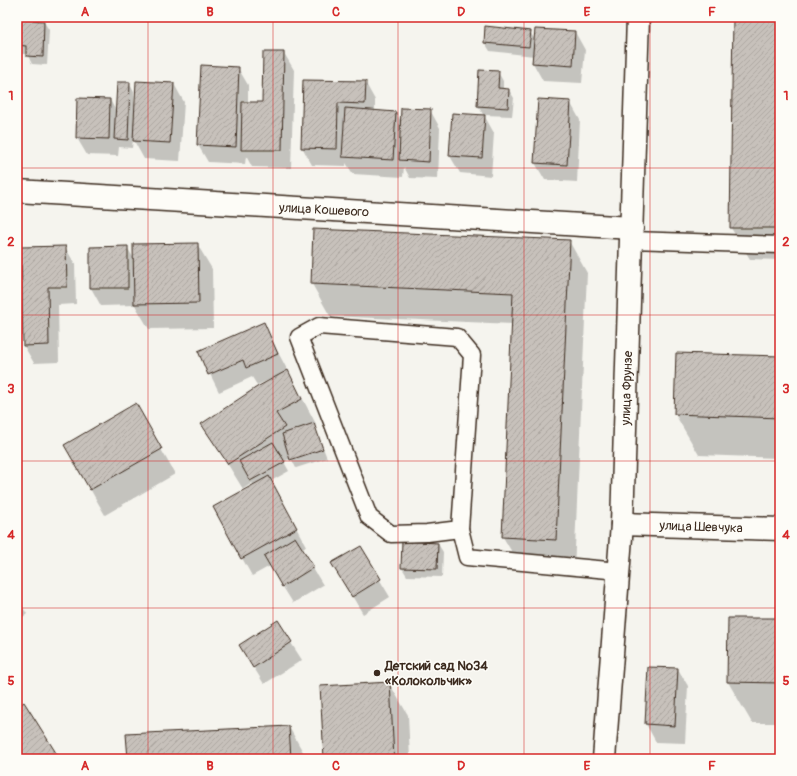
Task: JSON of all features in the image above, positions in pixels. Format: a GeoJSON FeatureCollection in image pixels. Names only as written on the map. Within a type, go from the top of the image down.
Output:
{"type":"FeatureCollection","features":[{"type":"Feature","properties":{"kind":"street","name":"улица Фрунзе"},"geometry":{"type":"LineString","coordinates":[[604,759],[622,524],[638,17]]}},
{"type":"Feature","properties":{"kind":"street","name":"улица Кошевого"},"geometry":{"type":"LineString","coordinates":[[17,191],[632,234]]}},
{"type":"Feature","properties":{"kind":"street","name":"улица Шевчука"},"geometry":{"type":"LineString","coordinates":[[622,524],[780,529]]}},
{"type":"Feature","properties":{"kind":"lane"},"geometry":{"type":"LineString","coordinates":[[632,234],[780,245]]}},
{"type":"Feature","properties":{"kind":"lane"},"geometry":{"type":"LineString","coordinates":[[460,529],[427,533],[391,534],[369,517],[299,336],[319,326],[457,337],[472,355],[460,529],[467,557],[619,571]]}},
{"type":"Feature","properties":{"kind":"building"},"geometry":{"type":"Polygon","coordinates":[[[733,17],[780,17],[780,228],[730,228],[733,17]]]}},
{"type":"Feature","properties":{"kind":"building"},"geometry":{"type":"Polygon","coordinates":[[[17,19],[44,21],[43,57],[26,56],[26,46],[17,45],[17,19]]]}},
{"type":"Feature","properties":{"kind":"building"},"geometry":{"type":"Polygon","coordinates":[[[485,26],[531,31],[529,47],[484,43],[485,26]]]}},
{"type":"Feature","properties":{"kind":"building"},"geometry":{"type":"Polygon","coordinates":[[[535,29],[575,31],[573,66],[532,63],[535,29]]]}},
{"type":"Feature","properties":{"kind":"building"},"geometry":{"type":"Polygon","coordinates":[[[263,52],[284,52],[282,150],[241,150],[242,102],[262,102],[263,52]]]}},
{"type":"Feature","properties":{"kind":"building"},"geometry":{"type":"Polygon","coordinates":[[[201,65],[239,67],[236,147],[197,145],[201,65]]]}},
{"type":"Feature","properties":{"kind":"building"},"geometry":{"type":"Polygon","coordinates":[[[479,70],[499,71],[498,88],[509,89],[508,108],[477,106],[479,70]]]}},
{"type":"Feature","properties":{"kind":"building"},"geometry":{"type":"Polygon","coordinates":[[[303,80],[366,81],[365,104],[338,103],[337,149],[301,148],[303,80]]]}},
{"type":"Feature","properties":{"kind":"building"},"geometry":{"type":"Polygon","coordinates":[[[136,81],[174,83],[170,143],[133,141],[136,81]]]}},
{"type":"Feature","properties":{"kind":"building"},"geometry":{"type":"Polygon","coordinates":[[[117,82],[130,82],[128,140],[114,139],[117,82]]]}},
{"type":"Feature","properties":{"kind":"building"},"geometry":{"type":"Polygon","coordinates":[[[77,98],[110,99],[109,139],[76,138],[77,98]]]}},
{"type":"Feature","properties":{"kind":"building"},"geometry":{"type":"Polygon","coordinates":[[[538,99],[571,101],[567,165],[534,163],[538,99]]]}},
{"type":"Feature","properties":{"kind":"building"},"geometry":{"type":"Polygon","coordinates":[[[345,108],[396,112],[393,160],[342,157],[345,108]]]}},
{"type":"Feature","properties":{"kind":"building"},"geometry":{"type":"Polygon","coordinates":[[[401,108],[431,109],[429,162],[399,160],[401,108]]]}},
{"type":"Feature","properties":{"kind":"building"},"geometry":{"type":"Polygon","coordinates":[[[452,113],[485,115],[482,158],[449,156],[452,113]]]}},
{"type":"Feature","properties":{"kind":"building"},"geometry":{"type":"Polygon","coordinates":[[[313,229],[570,240],[556,540],[502,537],[513,293],[311,284],[313,229]]]}},
{"type":"Feature","properties":{"kind":"building"},"geometry":{"type":"Polygon","coordinates":[[[198,243],[199,303],[134,304],[133,244],[198,243]]]}},
{"type":"Feature","properties":{"kind":"building"},"geometry":{"type":"Polygon","coordinates":[[[66,246],[67,287],[48,287],[49,345],[23,346],[21,247],[66,246]]]}},
{"type":"Feature","properties":{"kind":"building"},"geometry":{"type":"Polygon","coordinates":[[[128,246],[128,288],[90,288],[90,247],[128,246]]]}},
{"type":"Feature","properties":{"kind":"building"},"geometry":{"type":"Polygon","coordinates":[[[264,322],[278,354],[246,368],[243,360],[208,375],[198,351],[264,322]]]}},
{"type":"Feature","properties":{"kind":"building"},"geometry":{"type":"Polygon","coordinates":[[[676,353],[780,356],[780,418],[674,414],[676,353]]]}},
{"type":"Feature","properties":{"kind":"building"},"geometry":{"type":"Polygon","coordinates":[[[288,370],[302,399],[276,413],[285,427],[228,464],[201,424],[257,387],[288,370]]]}},
{"type":"Feature","properties":{"kind":"building"},"geometry":{"type":"Polygon","coordinates":[[[136,403],[162,449],[90,490],[64,445],[136,403]]]}},
{"type":"Feature","properties":{"kind":"building"},"geometry":{"type":"Polygon","coordinates":[[[314,423],[323,449],[290,460],[282,434],[314,423]]]}},
{"type":"Feature","properties":{"kind":"building"},"geometry":{"type":"Polygon","coordinates":[[[273,442],[285,462],[250,481],[239,461],[273,442]]]}},
{"type":"Feature","properties":{"kind":"building"},"geometry":{"type":"Polygon","coordinates":[[[269,476],[297,528],[241,559],[213,507],[269,476]]]}},
{"type":"Feature","properties":{"kind":"building"},"geometry":{"type":"Polygon","coordinates":[[[295,537],[314,567],[282,587],[264,556],[295,537]]]}},
{"type":"Feature","properties":{"kind":"building"},"geometry":{"type":"Polygon","coordinates":[[[402,541],[438,543],[437,569],[401,568],[402,541]]]}},
{"type":"Feature","properties":{"kind":"building"},"geometry":{"type":"Polygon","coordinates":[[[361,546],[381,579],[352,597],[331,563],[361,546]]]}},
{"type":"Feature","properties":{"kind":"building"},"geometry":{"type":"Polygon","coordinates":[[[728,618],[780,618],[780,683],[727,682],[728,618]]]}},
{"type":"Feature","properties":{"kind":"building"},"geometry":{"type":"Polygon","coordinates":[[[278,620],[292,642],[253,668],[239,645],[278,620]]]}},
{"type":"Feature","properties":{"kind":"building"},"geometry":{"type":"Polygon","coordinates":[[[648,667],[678,668],[675,726],[645,724],[648,667]]]}},
{"type":"Feature","properties":{"kind":"building"},"geometry":{"type":"Polygon","coordinates":[[[390,682],[394,759],[324,759],[320,686],[390,682]]]}},
{"type":"Feature","properties":{"kind":"building"},"geometry":{"type":"Polygon","coordinates":[[[24,702],[58,756],[54,759],[25,759],[17,747],[17,707],[24,702]]]}},
{"type":"Feature","properties":{"kind":"building"},"geometry":{"type":"Polygon","coordinates":[[[289,726],[291,759],[128,759],[126,734],[289,726]]]}},
{"type":"Feature","properties":{"kind":"place","name":"Детский сад №34 «Колокольчик»"},"geometry":{"type":"Point","coordinates":[377,673]}}]}
